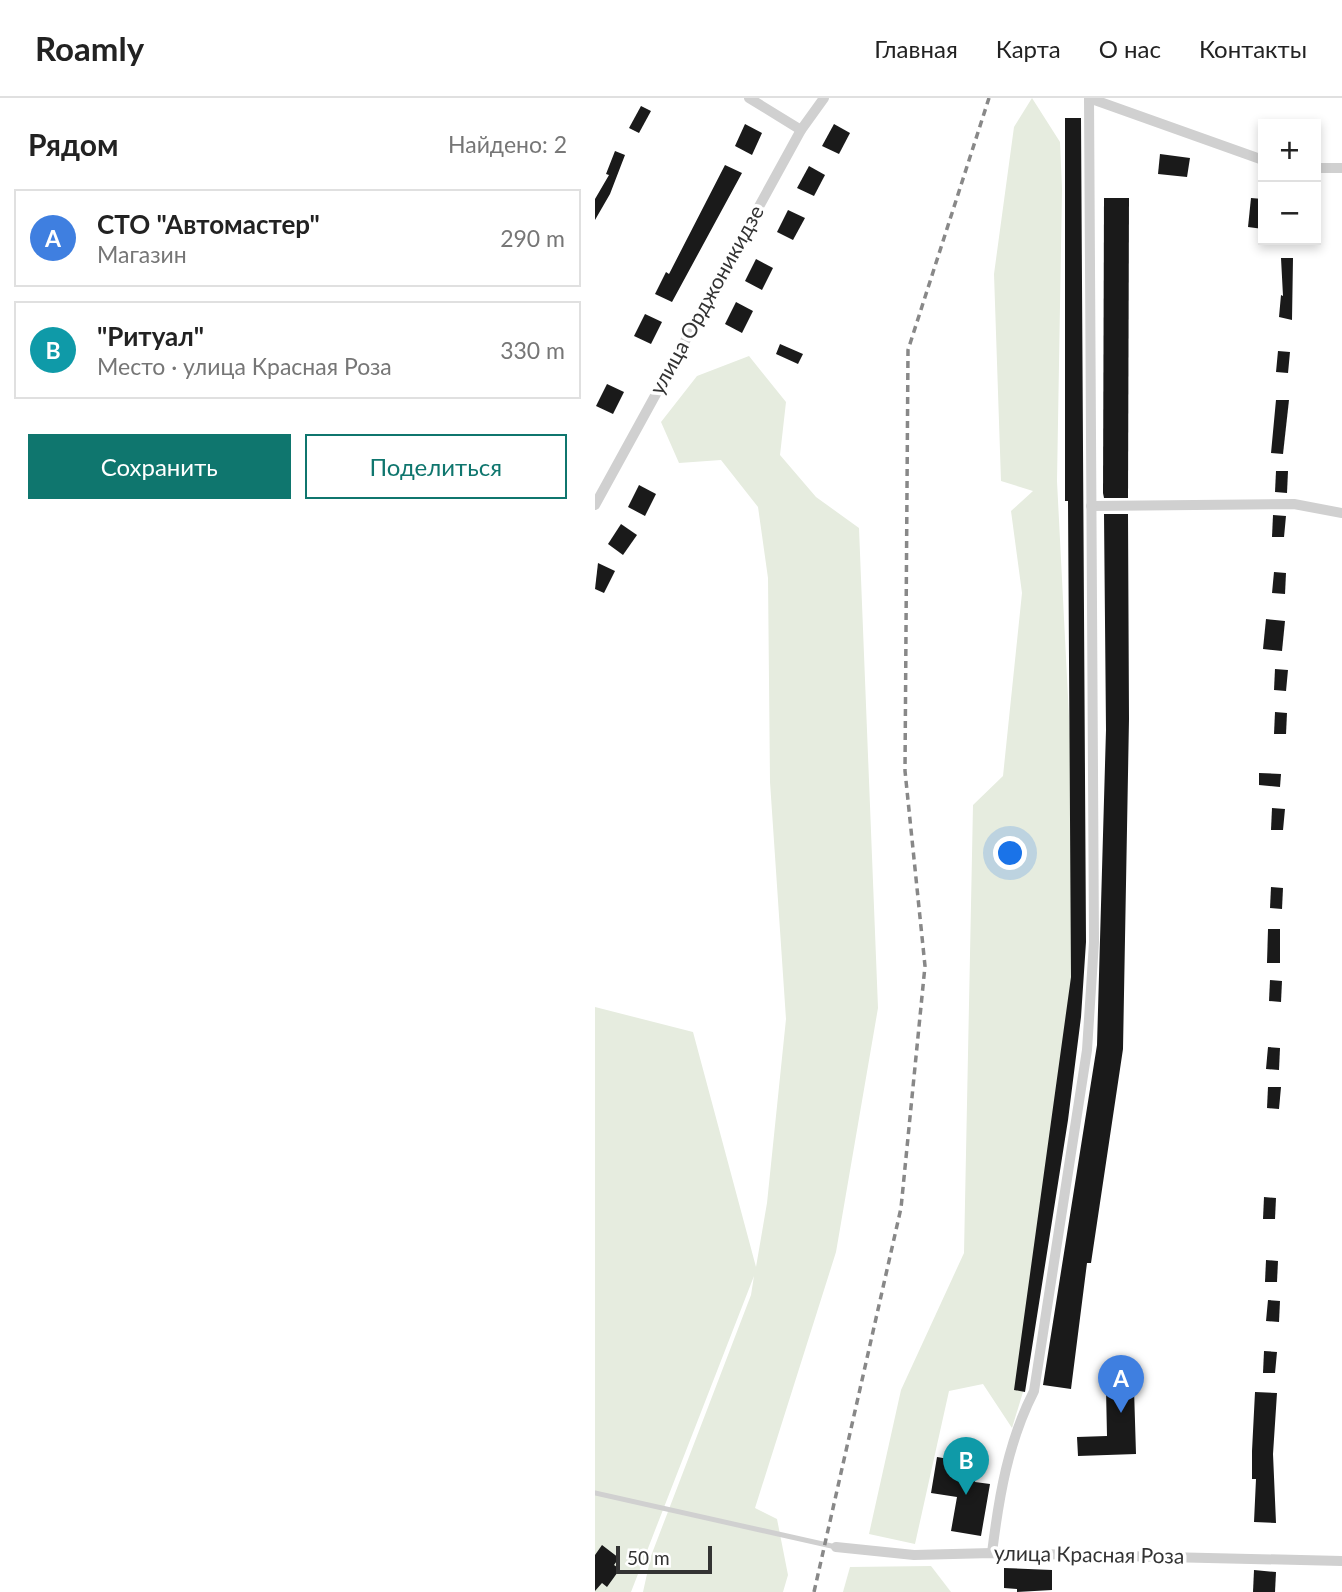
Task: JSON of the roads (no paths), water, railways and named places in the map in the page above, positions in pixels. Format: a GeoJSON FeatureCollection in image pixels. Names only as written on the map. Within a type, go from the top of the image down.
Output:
{"type":"FeatureCollection","features":[{"type":"Feature","properties":{"kind":"street"},"geometry":{"type":"LineString","coordinates":[[750,98],[801,130]]}},
{"type":"Feature","properties":{"kind":"street","name":"улица Орджоникидзе"},"geometry":{"type":"LineString","coordinates":[[595,505],[801,130],[824,98]]}},
{"type":"Feature","properties":{"kind":"street"},"geometry":{"type":"LineString","coordinates":[[992,1553],[1003,1478],[1020,1420],[1034,1391],[1087,1050],[1094,942],[1089,98],[1258,158]]}},
{"type":"Feature","properties":{"kind":"street"},"geometry":{"type":"LineString","coordinates":[[1321,168],[1342,168]]}},
{"type":"Feature","properties":{"kind":"street"},"geometry":{"type":"LineString","coordinates":[[1091,506],[1294,504],[1342,513]]}},
{"type":"Feature","properties":{"kind":"street","name":"улица Красная Роза"},"geometry":{"type":"LineString","coordinates":[[836,1546],[914,1555],[992,1553],[1342,1560]]}},
{"type":"Feature","properties":{"kind":"lane"},"geometry":{"type":"LineString","coordinates":[[595,1493],[836,1546]]}},
{"type":"Feature","properties":{"kind":"railway"},"geometry":{"type":"LineString","coordinates":[[814,1592],[901,1208],[925,966],[905,771],[908,350],[989,98]]}},
{"type":"Feature","properties":{"kind":"place","name":"СТО \"Автомастер\""},"geometry":{"type":"Point","coordinates":[1121,1413]}},
{"type":"Feature","properties":{"kind":"place","name":"\"Ритуал\""},"geometry":{"type":"Point","coordinates":[966,1495]}}]}
